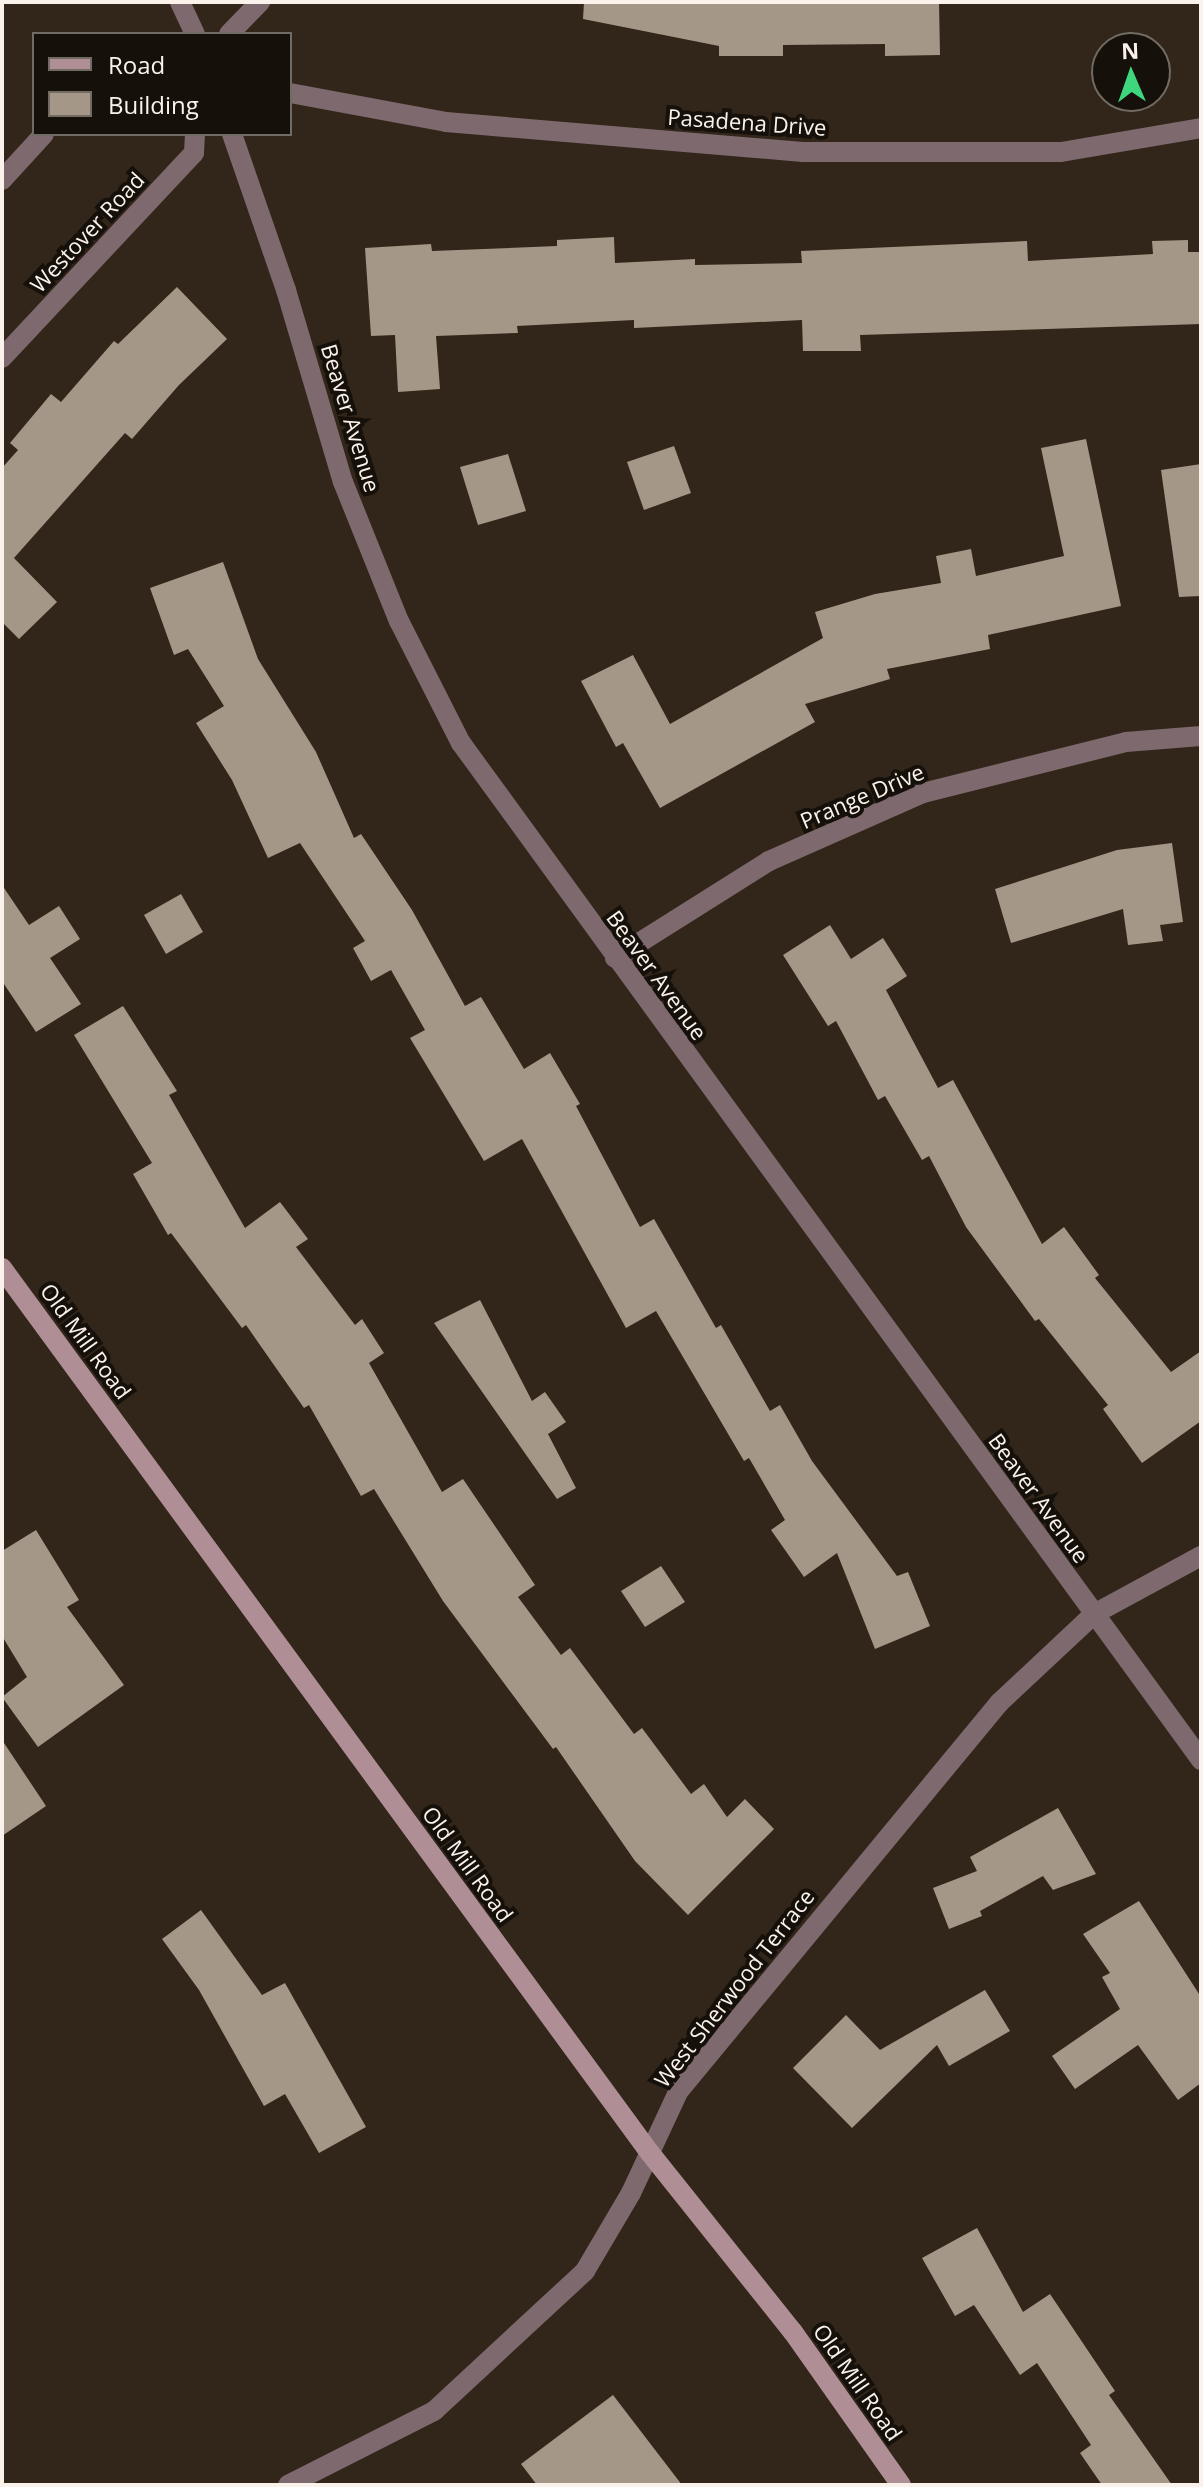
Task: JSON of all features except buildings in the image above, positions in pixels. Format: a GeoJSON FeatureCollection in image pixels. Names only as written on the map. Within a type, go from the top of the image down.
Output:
{"type":"FeatureCollection","features":[{"type":"Feature","properties":{"kind":"main road","name":"Old Mill Road"},"geometry":{"type":"LineString","coordinates":[[2,1268],[650,2153],[793,2332],[901,2485]]}},
{"type":"Feature","properties":{"kind":"street"},"geometry":{"type":"LineString","coordinates":[[180,2],[194,32]]}},
{"type":"Feature","properties":{"kind":"street"},"geometry":{"type":"LineString","coordinates":[[231,32],[260,2]]}},
{"type":"Feature","properties":{"kind":"street","name":"Pasadena Drive"},"geometry":{"type":"LineString","coordinates":[[292,93],[446,122],[803,152],[1061,152],[1201,128]]}},
{"type":"Feature","properties":{"kind":"street"},"geometry":{"type":"LineString","coordinates":[[2,180],[42,136]]}},
{"type":"Feature","properties":{"kind":"street","name":"Westover Road"},"geometry":{"type":"LineString","coordinates":[[2,358],[194,153],[195,136]]}},
{"type":"Feature","properties":{"kind":"street","name":"Beaver Avenue"},"geometry":{"type":"LineString","coordinates":[[233,136],[286,290],[343,482],[399,621],[461,743],[1201,1760]]}},
{"type":"Feature","properties":{"kind":"street","name":"Prange Drive"},"geometry":{"type":"LineString","coordinates":[[615,958],[769,861],[923,793],[1126,742],[1201,736]]}},
{"type":"Feature","properties":{"kind":"street","name":"West Sherwood Terrace"},"geometry":{"type":"LineString","coordinates":[[288,2485],[434,2411],[585,2271],[631,2193],[678,2092],[839,1893],[999,1703],[1094,1614],[1201,1556]]}}]}
